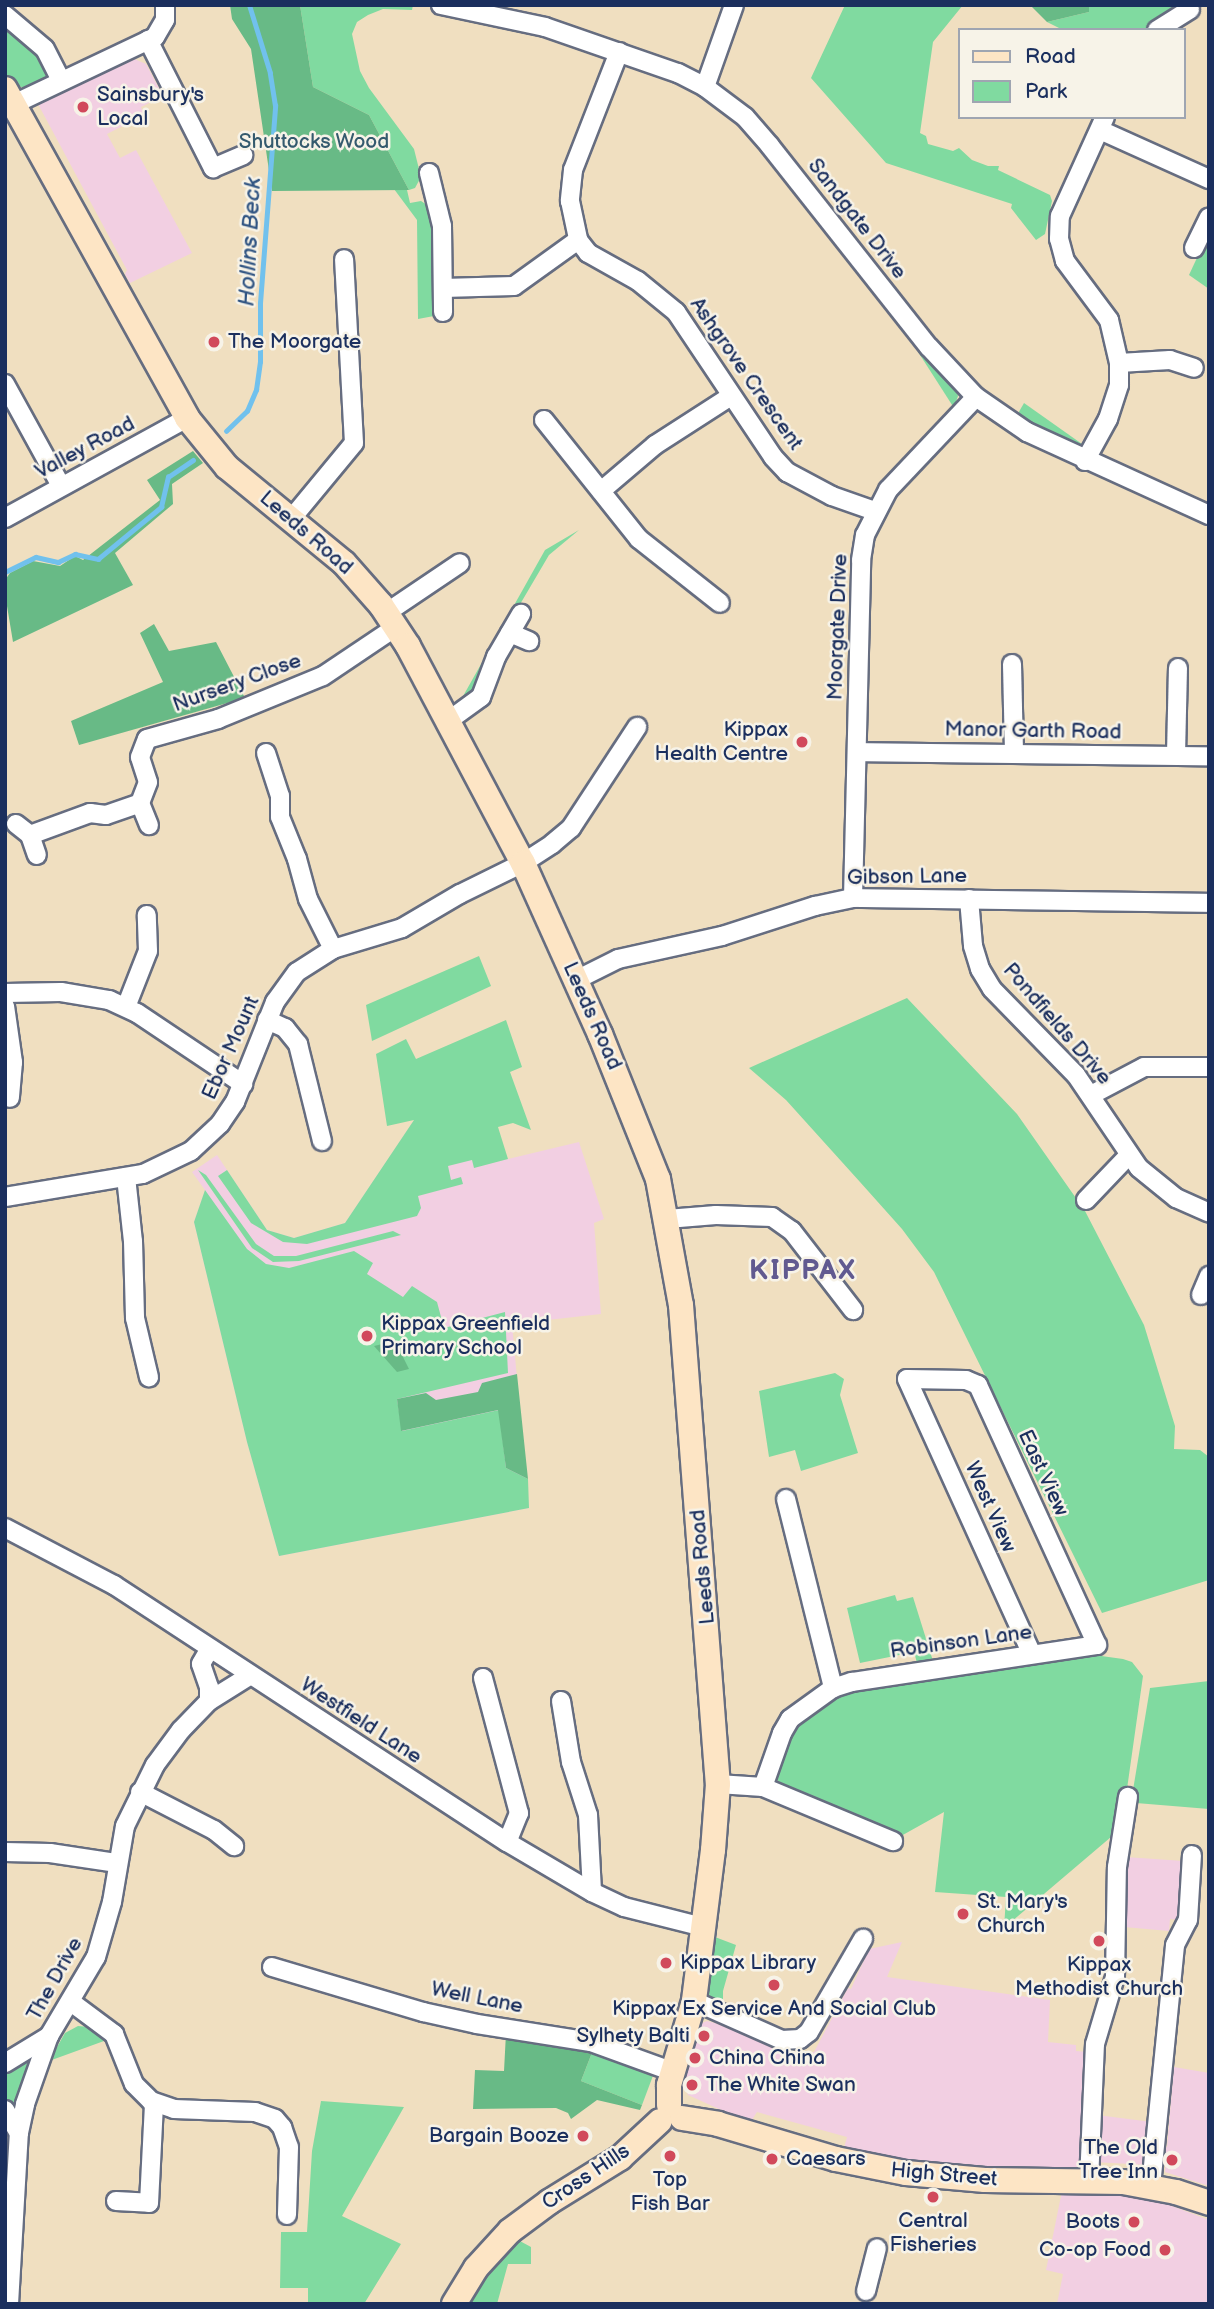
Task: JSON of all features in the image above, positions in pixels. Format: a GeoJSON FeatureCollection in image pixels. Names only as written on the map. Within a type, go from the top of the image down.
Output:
{"type":"FeatureCollection","features":[{"type":"Feature","properties":{"kind":"main road","name":"Leeds Road"},"geometry":{"type":"LineString","coordinates":[[10,96],[187,418],[228,467],[344,563],[391,620],[448,720],[523,863],[645,1143],[667,1219],[681,1306],[718,1784],[694,2001],[668,2088],[671,2114]]}},
{"type":"Feature","properties":{"kind":"main road","name":"High Street"},"geometry":{"type":"LineString","coordinates":[[671,2114],[718,2124],[836,2159],[906,2173],[985,2180],[1089,2181],[1151,2186],[1209,2203]]}},
{"type":"Feature","properties":{"kind":"main road","name":"Cross Hills"},"geometry":{"type":"LineString","coordinates":[[454,2304],[476,2268],[510,2231],[548,2202],[620,2158],[671,2114]]}},
{"type":"Feature","properties":{"kind":"street"},"geometry":{"type":"LineString","coordinates":[[10,96],[61,81],[148,40],[161,29],[165,20],[165,5]]}},
{"type":"Feature","properties":{"kind":"street","name":"Sandgate Drive"},"geometry":{"type":"LineString","coordinates":[[444,5],[545,27],[678,73],[705,87],[744,117],[770,146],[929,347],[976,397],[1027,432],[1085,461],[1209,515]]}},
{"type":"Feature","properties":{"kind":"street"},"geometry":{"type":"LineString","coordinates":[[705,87],[734,5]]}},
{"type":"Feature","properties":{"kind":"street"},"geometry":{"type":"LineString","coordinates":[[1160,28],[1190,9]]}},
{"type":"Feature","properties":{"kind":"street"},"geometry":{"type":"LineString","coordinates":[[5,15],[45,49],[61,81]]}},
{"type":"Feature","properties":{"kind":"street"},"geometry":{"type":"LineString","coordinates":[[148,40],[212,168],[243,155]]}},
{"type":"Feature","properties":{"kind":"street"},"geometry":{"type":"LineString","coordinates":[[443,288],[514,286],[578,240],[570,201],[573,170],[619,52]]}},
{"type":"Feature","properties":{"kind":"street"},"geometry":{"type":"LineString","coordinates":[[1085,461],[1108,419],[1119,385],[1119,363],[1109,320],[1065,261],[1059,239],[1060,216],[1067,197],[1103,123],[1209,179]]}},
{"type":"Feature","properties":{"kind":"street"},"geometry":{"type":"LineString","coordinates":[[429,173],[442,226],[443,312]]}},
{"type":"Feature","properties":{"kind":"street"},"geometry":{"type":"LineString","coordinates":[[1194,248],[1209,217]]}},
{"type":"Feature","properties":{"kind":"street","name":"Ashgrove Crescent"},"geometry":{"type":"LineString","coordinates":[[578,240],[588,253],[666,300],[773,457],[788,472],[832,496],[874,512]]}},
{"type":"Feature","properties":{"kind":"street"},"geometry":{"type":"LineString","coordinates":[[292,518],[354,443],[344,259]]}},
{"type":"Feature","properties":{"kind":"street"},"geometry":{"type":"LineString","coordinates":[[1119,363],[1170,360],[1194,368]]}},
{"type":"Feature","properties":{"kind":"street"},"geometry":{"type":"LineString","coordinates":[[5,384],[61,486]]}},
{"type":"Feature","properties":{"kind":"street"},"geometry":{"type":"LineString","coordinates":[[601,491],[655,445],[732,396]]}},
{"type":"Feature","properties":{"kind":"street","name":"Moorgate Drive"},"geometry":{"type":"LineString","coordinates":[[853,898],[861,559],[865,535],[874,512],[896,481],[976,397]]}},
{"type":"Feature","properties":{"kind":"street","name":"Valley Road"},"geometry":{"type":"LineString","coordinates":[[5,518],[187,418]]}},
{"type":"Feature","properties":{"kind":"street"},"geometry":{"type":"LineString","coordinates":[[544,420],[639,538],[720,603]]}},
{"type":"Feature","properties":{"kind":"street","name":"Nursery Close"},"geometry":{"type":"LineString","coordinates":[[149,825],[140,803],[148,782],[140,757],[147,739],[218,719],[323,676],[460,563]]}},
{"type":"Feature","properties":{"kind":"street"},"geometry":{"type":"LineString","coordinates":[[448,720],[481,697],[496,657],[521,614]]}},
{"type":"Feature","properties":{"kind":"street"},"geometry":{"type":"LineString","coordinates":[[510,632],[529,641]]}},
{"type":"Feature","properties":{"kind":"street"},"geometry":{"type":"LineString","coordinates":[[1012,664],[1014,753]]}},
{"type":"Feature","properties":{"kind":"street"},"geometry":{"type":"LineString","coordinates":[[1176,755],[1178,668]]}},
{"type":"Feature","properties":{"kind":"street","name":"Ebor Mount"},"geometry":{"type":"LineString","coordinates":[[5,1197],[126,1177],[168,1164],[201,1143],[228,1114],[243,1084],[267,1020],[291,978],[333,949],[402,928],[460,894],[523,863],[571,828],[637,727]]}},
{"type":"Feature","properties":{"kind":"street"},"geometry":{"type":"LineString","coordinates":[[266,752],[280,796],[280,817],[297,859],[308,899],[333,949]]}},
{"type":"Feature","properties":{"kind":"street","name":"Manor Garth Road"},"geometry":{"type":"LineString","coordinates":[[857,752],[1209,755]]}},
{"type":"Feature","properties":{"kind":"street"},"geometry":{"type":"LineString","coordinates":[[37,855],[23,830],[90,813],[107,815],[140,803]]}},
{"type":"Feature","properties":{"kind":"street","name":"Gibson Lane"},"geometry":{"type":"LineString","coordinates":[[576,980],[618,960],[722,936],[815,906],[853,898],[1209,904]]}},
{"type":"Feature","properties":{"kind":"street","name":"Pondfields Drive"},"geometry":{"type":"LineString","coordinates":[[969,899],[972,946],[986,979],[1091,1095],[1128,1156],[1163,1189],[1209,1213]]}},
{"type":"Feature","properties":{"kind":"street"},"geometry":{"type":"LineString","coordinates":[[126,1007],[148,951],[147,915]]}},
{"type":"Feature","properties":{"kind":"street"},"geometry":{"type":"LineString","coordinates":[[5,993],[61,992],[109,1000],[126,1007],[243,1084]]}},
{"type":"Feature","properties":{"kind":"street"},"geometry":{"type":"LineString","coordinates":[[5,1006],[12,1053],[10,1098]]}},
{"type":"Feature","properties":{"kind":"street"},"geometry":{"type":"LineString","coordinates":[[267,1020],[285,1028],[298,1044],[322,1140]]}},
{"type":"Feature","properties":{"kind":"street"},"geometry":{"type":"LineString","coordinates":[[1091,1095],[1144,1067],[1209,1067]]}},
{"type":"Feature","properties":{"kind":"street"},"geometry":{"type":"LineString","coordinates":[[1086,1200],[1128,1156]]}},
{"type":"Feature","properties":{"kind":"street"},"geometry":{"type":"LineString","coordinates":[[126,1177],[133,1241],[135,1318],[149,1377]]}},
{"type":"Feature","properties":{"kind":"street"},"geometry":{"type":"LineString","coordinates":[[667,1219],[716,1215],[772,1217],[792,1231],[853,1310]]}},
{"type":"Feature","properties":{"kind":"street"},"geometry":{"type":"LineString","coordinates":[[1201,1295],[1209,1276]]}},
{"type":"Feature","properties":{"kind":"street","name":"East View"},"geometry":{"type":"LineString","coordinates":[[907,1379],[966,1380],[978,1385],[1097,1645]]}},
{"type":"Feature","properties":{"kind":"street","name":"West View"},"geometry":{"type":"LineString","coordinates":[[907,1379],[1032,1654]]}},
{"type":"Feature","properties":{"kind":"street"},"geometry":{"type":"LineString","coordinates":[[786,1499],[833,1688]]}},
{"type":"Feature","properties":{"kind":"street","name":"Westfield Lane"},"geometry":{"type":"LineString","coordinates":[[5,1528],[114,1585],[209,1650],[507,1842],[592,1892],[645,1913],[704,1927]]}},
{"type":"Feature","properties":{"kind":"street","name":"Robinson Lane"},"geometry":{"type":"LineString","coordinates":[[763,1787],[782,1733],[790,1719],[833,1688],[852,1682],[1097,1645]]}},
{"type":"Feature","properties":{"kind":"street"},"geometry":{"type":"LineString","coordinates":[[209,1650],[201,1664],[209,1687],[209,1702]]}},
{"type":"Feature","properties":{"kind":"street","name":"The Drive"},"geometry":{"type":"LineString","coordinates":[[9,2304],[19,2133],[35,2070],[49,2036],[96,1956],[106,1928],[125,1826],[140,1792],[166,1749],[209,1702],[249,1676]]}},
{"type":"Feature","properties":{"kind":"street"},"geometry":{"type":"LineString","coordinates":[[483,1678],[519,1813],[507,1842]]}},
{"type":"Feature","properties":{"kind":"street"},"geometry":{"type":"LineString","coordinates":[[561,1702],[571,1762],[588,1815],[592,1892]]}},
{"type":"Feature","properties":{"kind":"street"},"geometry":{"type":"LineString","coordinates":[[718,1784],[763,1787],[893,1841]]}},
{"type":"Feature","properties":{"kind":"street"},"geometry":{"type":"LineString","coordinates":[[140,1792],[214,1830],[234,1846]]}},
{"type":"Feature","properties":{"kind":"street"},"geometry":{"type":"LineString","coordinates":[[1089,2181],[1095,2044],[1115,1977],[1117,1867],[1128,1797]]}},
{"type":"Feature","properties":{"kind":"street"},"geometry":{"type":"LineString","coordinates":[[5,1852],[50,1853],[117,1863]]}},
{"type":"Feature","properties":{"kind":"street"},"geometry":{"type":"LineString","coordinates":[[1151,2186],[1175,1945],[1188,1920],[1192,1855]]}},
{"type":"Feature","properties":{"kind":"street"},"geometry":{"type":"LineString","coordinates":[[694,2001],[782,2040],[800,2039],[809,2032],[863,1939]]}},
{"type":"Feature","properties":{"kind":"street","name":"Well Lane"},"geometry":{"type":"LineString","coordinates":[[272,1967],[424,2012],[477,2024],[591,2042],[674,2072]]}},
{"type":"Feature","properties":{"kind":"street"},"geometry":{"type":"LineString","coordinates":[[71,2002],[114,2034],[134,2084],[154,2103],[174,2109],[255,2112],[275,2119],[282,2127],[289,2147],[287,2215]]}},
{"type":"Feature","properties":{"kind":"street"},"geometry":{"type":"LineString","coordinates":[[5,2063],[49,2036]]}},
{"type":"Feature","properties":{"kind":"street"},"geometry":{"type":"LineString","coordinates":[[116,2201],[149,2203],[154,2103]]}},
{"type":"Feature","properties":{"kind":"street"},"geometry":{"type":"LineString","coordinates":[[5,2110],[19,2133]]}},
{"type":"Feature","properties":{"kind":"street"},"geometry":{"type":"LineString","coordinates":[[866,2291],[877,2248]]}},
{"type":"Feature","properties":{"kind":"shaded area"},"geometry":{"type":"Polygon","coordinates":[[[130,57],[146,64],[163,96],[141,107],[144,115],[107,134],[120,158],[136,150],[192,253],[130,283],[125,274],[127,270],[38,104],[53,93],[130,57]]]}},
{"type":"Feature","properties":{"kind":"shaded area","name":"Kippax Greenfield Primary School"},"geometry":{"type":"Polygon","coordinates":[[[459,1110],[474,1167],[579,1142],[604,1219],[594,1223],[601,1314],[512,1324],[529,1508],[279,1556],[247,1442],[194,1222],[205,1190],[192,1172],[217,1155],[267,1230],[294,1238],[345,1223],[415,1119],[459,1110]]]}},
{"type":"Feature","properties":{"kind":"shaded area"},"geometry":{"type":"Polygon","coordinates":[[[1125,1857],[1184,1861],[1179,1920],[1170,1919],[1169,1931],[1124,1927],[1125,1857]]]}},
{"type":"Feature","properties":{"kind":"shaded area"},"geometry":{"type":"Polygon","coordinates":[[[902,1942],[887,1977],[1050,2000],[1048,2042],[1076,2045],[1076,2051],[1088,2052],[1079,2168],[968,2168],[893,2160],[844,2148],[847,2137],[757,2112],[750,2123],[688,2095],[683,2081],[702,2023],[715,2023],[789,2052],[814,2052],[848,1988],[851,1989],[869,1949],[902,1942]]]}},
{"type":"Feature","properties":{"kind":"shaded area"},"geometry":{"type":"Polygon","coordinates":[[[1174,2067],[1209,2073],[1209,2186],[1165,2172],[1164,2147],[1167,2147],[1174,2067]]]}},
{"type":"Feature","properties":{"kind":"shaded area"},"geometry":{"type":"Polygon","coordinates":[[[1097,2115],[1152,2122],[1148,2165],[1094,2162],[1097,2115]]]}},
{"type":"Feature","properties":{"kind":"shaded area"},"geometry":{"type":"Polygon","coordinates":[[[1062,2191],[1130,2194],[1159,2201],[1209,2220],[1209,2304],[1057,2304],[1063,2274],[1046,2270],[1062,2191]]]}},
{"type":"Feature","properties":{"kind":"green space","name":"Shuttocks Wood"},"geometry":{"type":"Polygon","coordinates":[[[230,5],[300,5],[313,87],[369,115],[409,190],[272,191],[251,49],[232,19],[230,5]]]}},
{"type":"Feature","properties":{"kind":"green space"},"geometry":{"type":"Polygon","coordinates":[[[300,5],[413,5],[412,10],[383,9],[368,15],[357,22],[352,34],[360,71],[369,88],[414,149],[421,177],[415,188],[409,190],[369,115],[313,87],[300,5]]]}},
{"type":"Feature","properties":{"kind":"green space"},"geometry":{"type":"Polygon","coordinates":[[[845,5],[963,5],[933,42],[920,133],[926,136],[928,144],[953,151],[959,148],[972,160],[988,166],[999,166],[998,170],[1050,195],[1052,201],[1045,234],[1036,240],[1011,208],[1012,204],[886,163],[811,78],[845,5]]]}},
{"type":"Feature","properties":{"kind":"green space"},"geometry":{"type":"Polygon","coordinates":[[[1030,5],[1089,5],[1089,12],[1047,22],[1030,5]]]}},
{"type":"Feature","properties":{"kind":"green space"},"geometry":{"type":"Polygon","coordinates":[[[1089,5],[1182,5],[1148,28],[1059,28],[1047,22],[1089,12],[1089,5]]]}},
{"type":"Feature","properties":{"kind":"green space"},"geometry":{"type":"Polygon","coordinates":[[[5,22],[33,46],[48,71],[43,83],[25,88],[11,84],[5,73],[5,22]]]}},
{"type":"Feature","properties":{"kind":"green space"},"geometry":{"type":"Polygon","coordinates":[[[394,189],[407,190],[410,203],[421,201],[430,207],[437,245],[434,316],[418,319],[417,220],[394,189]]]}},
{"type":"Feature","properties":{"kind":"green space"},"geometry":{"type":"Polygon","coordinates":[[[1209,245],[1209,289],[1189,275],[1202,247],[1209,245]]]}},
{"type":"Feature","properties":{"kind":"green space"},"geometry":{"type":"Polygon","coordinates":[[[918,341],[955,384],[958,396],[954,408],[913,344],[918,341]]]}},
{"type":"Feature","properties":{"kind":"green space"},"geometry":{"type":"Polygon","coordinates":[[[1024,403],[1082,444],[1075,447],[1016,417],[1024,403]]]}},
{"type":"Feature","properties":{"kind":"green space"},"geometry":{"type":"Polygon","coordinates":[[[193,451],[203,463],[172,484],[173,504],[115,553],[133,585],[13,642],[5,594],[5,580],[10,573],[33,561],[60,566],[75,556],[83,560],[160,500],[147,480],[193,451]]]}},
{"type":"Feature","properties":{"kind":"green space"},"geometry":{"type":"Polygon","coordinates":[[[579,530],[549,555],[489,657],[479,688],[464,702],[462,698],[545,550],[579,530]]]}},
{"type":"Feature","properties":{"kind":"green space"},"geometry":{"type":"Polygon","coordinates":[[[154,624],[169,651],[216,642],[245,698],[79,745],[71,721],[163,682],[140,633],[154,624]]]}},
{"type":"Feature","properties":{"kind":"green space"},"geometry":{"type":"Polygon","coordinates":[[[479,956],[491,986],[372,1041],[366,1005],[479,956]]]}},
{"type":"Feature","properties":{"kind":"green space"},"geometry":{"type":"Polygon","coordinates":[[[907,998],[1017,1114],[1085,1211],[1144,1325],[1175,1426],[1174,1449],[1200,1450],[1209,1457],[1209,1580],[1102,1613],[934,1272],[902,1229],[786,1100],[749,1068],[907,998]]]}},
{"type":"Feature","properties":{"kind":"green space"},"geometry":{"type":"Polygon","coordinates":[[[506,1020],[522,1067],[510,1072],[531,1130],[513,1123],[498,1127],[508,1159],[474,1168],[472,1160],[448,1166],[451,1180],[461,1177],[463,1184],[418,1196],[421,1208],[417,1216],[307,1244],[283,1242],[251,1223],[218,1176],[227,1170],[267,1230],[294,1238],[345,1223],[414,1120],[387,1126],[376,1054],[406,1039],[416,1059],[506,1020]]]}},
{"type":"Feature","properties":{"kind":"green space"},"geometry":{"type":"Polygon","coordinates":[[[198,1170],[206,1175],[256,1244],[274,1256],[296,1256],[393,1231],[401,1235],[299,1261],[273,1262],[252,1248],[198,1170]]]}},
{"type":"Feature","properties":{"kind":"green space"},"geometry":{"type":"Polygon","coordinates":[[[205,1190],[247,1249],[266,1264],[289,1268],[354,1251],[373,1263],[367,1274],[403,1297],[412,1286],[437,1302],[444,1328],[505,1312],[508,1373],[397,1399],[402,1431],[499,1410],[506,1468],[528,1479],[529,1508],[279,1556],[247,1442],[194,1222],[205,1190]]]}},
{"type":"Feature","properties":{"kind":"green space"},"geometry":{"type":"Polygon","coordinates":[[[395,1341],[409,1369],[397,1372],[374,1346],[395,1341]]]}},
{"type":"Feature","properties":{"kind":"green space"},"geometry":{"type":"Polygon","coordinates":[[[835,1373],[844,1379],[840,1395],[858,1453],[801,1471],[795,1450],[769,1457],[759,1391],[835,1373]]]}},
{"type":"Feature","properties":{"kind":"green space"},"geometry":{"type":"Polygon","coordinates":[[[517,1374],[528,1479],[506,1468],[498,1410],[401,1431],[397,1399],[426,1393],[436,1400],[478,1392],[482,1383],[517,1374]]]}},
{"type":"Feature","properties":{"kind":"green space"},"geometry":{"type":"Polygon","coordinates":[[[895,1595],[897,1601],[913,1597],[933,1661],[917,1663],[914,1652],[860,1663],[847,1608],[895,1595]]]}},
{"type":"Feature","properties":{"kind":"green space"},"geometry":{"type":"Polygon","coordinates":[[[1087,1654],[1132,1662],[1143,1676],[1127,1789],[1111,1837],[1004,1928],[1006,1897],[935,1892],[944,1812],[901,1836],[779,1782],[772,1774],[794,1725],[841,1691],[1087,1654]]]}},
{"type":"Feature","properties":{"kind":"green space"},"geometry":{"type":"Polygon","coordinates":[[[1209,1681],[1209,1809],[1136,1803],[1132,1796],[1150,1688],[1209,1681]]]}},
{"type":"Feature","properties":{"kind":"green space"},"geometry":{"type":"Polygon","coordinates":[[[715,1937],[736,1945],[723,1991],[723,2003],[710,1997],[707,1989],[715,1937]]]}},
{"type":"Feature","properties":{"kind":"green space"},"geometry":{"type":"Polygon","coordinates":[[[78,2026],[89,2027],[104,2041],[49,2061],[65,2033],[78,2026]]]}},
{"type":"Feature","properties":{"kind":"green space"},"geometry":{"type":"Polygon","coordinates":[[[506,2033],[593,2050],[581,2081],[642,2105],[640,2110],[597,2100],[571,2119],[568,2113],[556,2108],[473,2109],[475,2070],[504,2071],[506,2033]]]}},
{"type":"Feature","properties":{"kind":"green space"},"geometry":{"type":"Polygon","coordinates":[[[593,2050],[654,2073],[642,2105],[581,2081],[593,2050]]]}},
{"type":"Feature","properties":{"kind":"green space"},"geometry":{"type":"Polygon","coordinates":[[[30,2058],[16,2111],[5,2101],[5,2072],[30,2058]]]}},
{"type":"Feature","properties":{"kind":"green space"},"geometry":{"type":"Polygon","coordinates":[[[321,2101],[404,2107],[342,2216],[401,2244],[364,2304],[308,2304],[308,2288],[280,2288],[281,2232],[307,2232],[312,2151],[321,2101]]]}},
{"type":"Feature","properties":{"kind":"green space"},"geometry":{"type":"Polygon","coordinates":[[[518,2240],[531,2247],[531,2264],[508,2264],[497,2304],[469,2304],[496,2260],[518,2240]]]}},
{"type":"Feature","properties":{"kind":"waterway","name":"Hollins Beck"},"geometry":{"type":"LineString","coordinates":[[226,431],[247,411],[256,390],[260,362],[260,303],[275,106],[270,73],[249,5]]}},
{"type":"Feature","properties":{"kind":"waterway","name":"Hollins Beck"},"geometry":{"type":"LineString","coordinates":[[5,572],[36,557],[58,562],[75,554],[98,559],[161,507],[168,477],[193,460]]}},
{"type":"Feature","properties":{"kind":"place","name":"Sainsbury's Local"},"geometry":{"type":"Point","coordinates":[83,107]}},
{"type":"Feature","properties":{"kind":"place","name":"The Moorgate"},"geometry":{"type":"Point","coordinates":[214,342]}},
{"type":"Feature","properties":{"kind":"place","name":"Kippax Health Centre"},"geometry":{"type":"Point","coordinates":[802,742]}},
{"type":"Feature","properties":{"kind":"place","name":"Kippax Greenfield Primary School"},"geometry":{"type":"Point","coordinates":[367,1336]}},
{"type":"Feature","properties":{"kind":"place","name":"St. Mary's Church"},"geometry":{"type":"Point","coordinates":[963,1914]}},
{"type":"Feature","properties":{"kind":"place","name":"Kippax Methodist Church"},"geometry":{"type":"Point","coordinates":[1099,1941]}},
{"type":"Feature","properties":{"kind":"place","name":"Kippax Library"},"geometry":{"type":"Point","coordinates":[666,1963]}},
{"type":"Feature","properties":{"kind":"place","name":"Kippax Ex Service And Social Club"},"geometry":{"type":"Point","coordinates":[774,1985]}},
{"type":"Feature","properties":{"kind":"place","name":"Sylhety Balti"},"geometry":{"type":"Point","coordinates":[704,2036]}},
{"type":"Feature","properties":{"kind":"place","name":"China China"},"geometry":{"type":"Point","coordinates":[695,2058]}},
{"type":"Feature","properties":{"kind":"place","name":"The White Swan"},"geometry":{"type":"Point","coordinates":[692,2085]}},
{"type":"Feature","properties":{"kind":"place","name":"Bargain Booze"},"geometry":{"type":"Point","coordinates":[583,2136]}},
{"type":"Feature","properties":{"kind":"place","name":"Top Fish Bar"},"geometry":{"type":"Point","coordinates":[670,2156]}},
{"type":"Feature","properties":{"kind":"place","name":"Caesars"},"geometry":{"type":"Point","coordinates":[772,2159]}},
{"type":"Feature","properties":{"kind":"place","name":"The Old Tree Inn"},"geometry":{"type":"Point","coordinates":[1172,2160]}},
{"type":"Feature","properties":{"kind":"place","name":"Central Fisheries"},"geometry":{"type":"Point","coordinates":[933,2197]}},
{"type":"Feature","properties":{"kind":"place","name":"Boots"},"geometry":{"type":"Point","coordinates":[1134,2222]}},
{"type":"Feature","properties":{"kind":"place","name":"Co-op Food"},"geometry":{"type":"Point","coordinates":[1165,2250]}},
{"type":"Feature","properties":{"kind":"district","name":"KIPPAX"},"geometry":{"type":"Point","coordinates":[803,1271]}}]}
